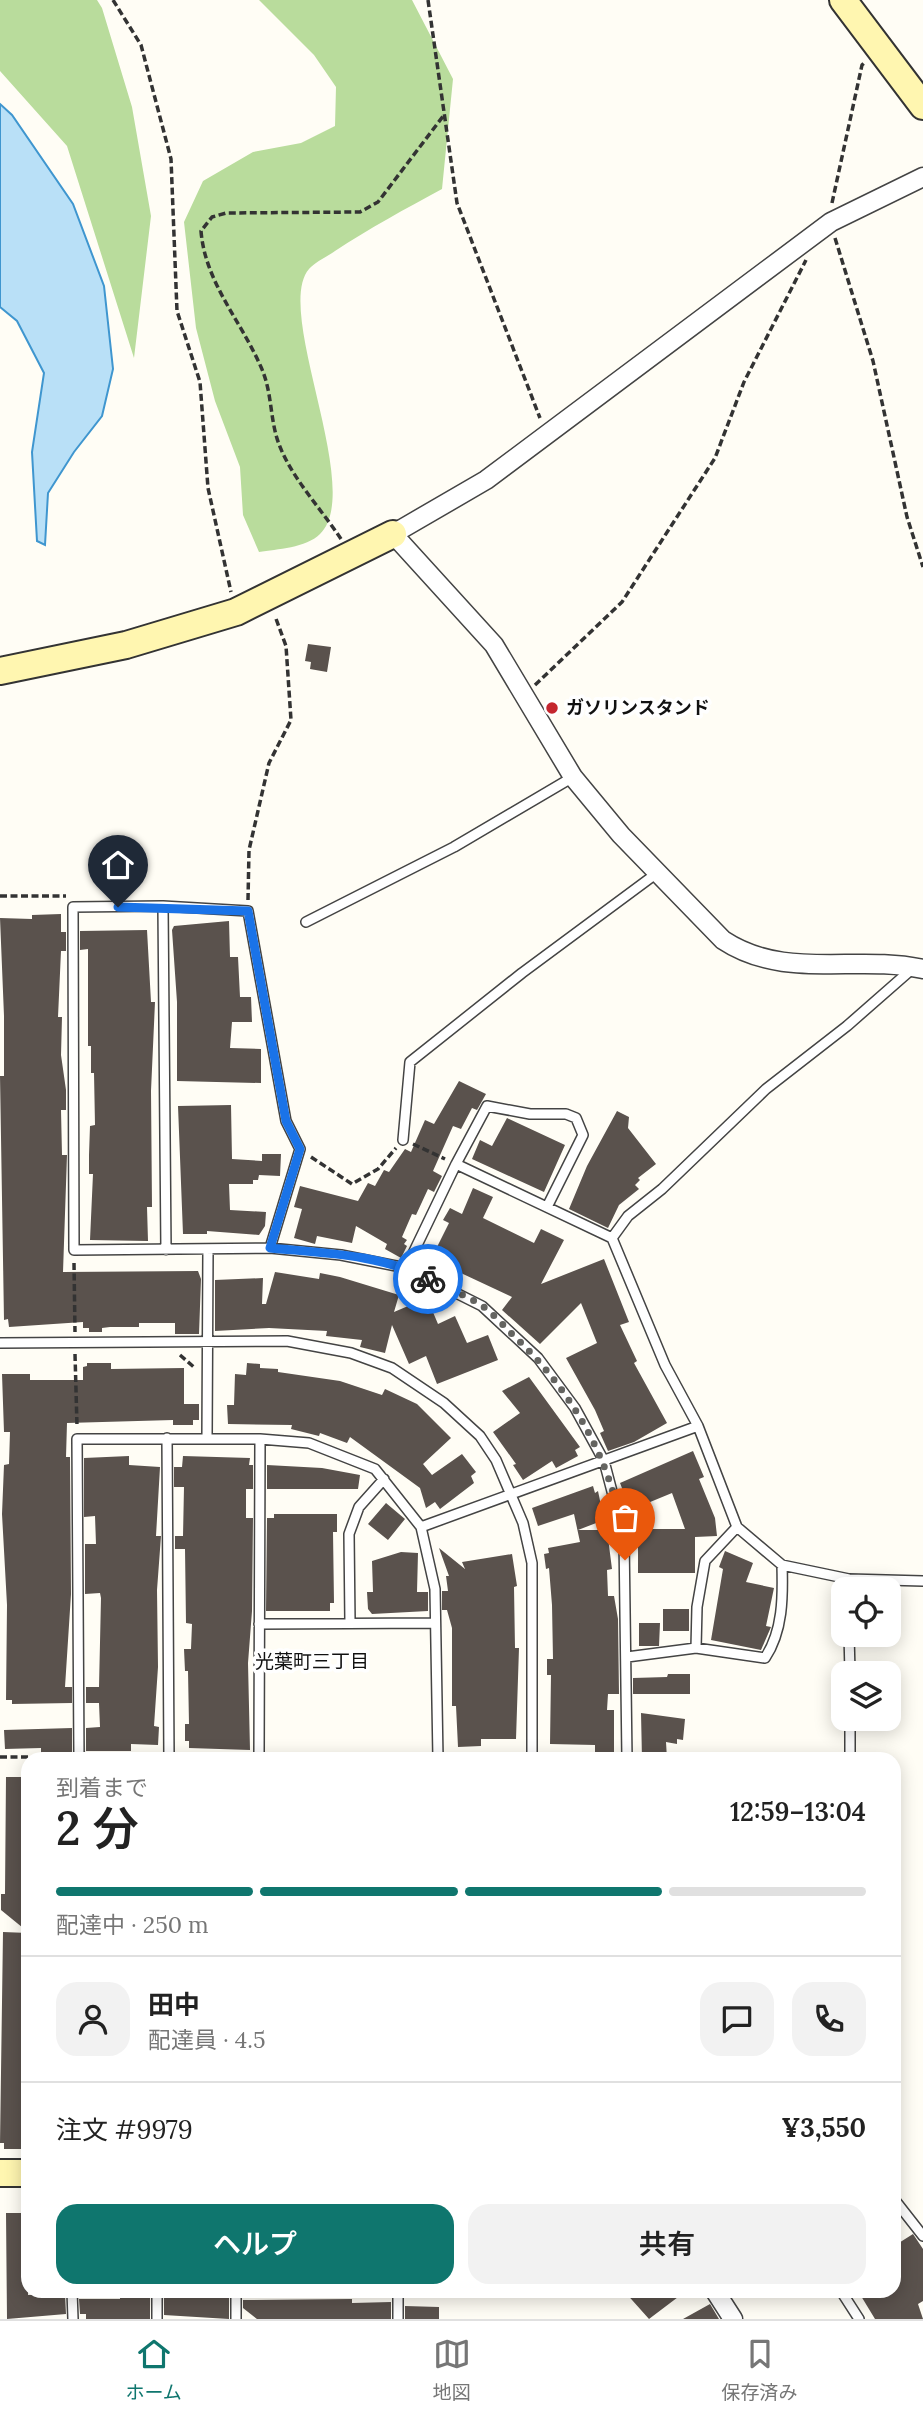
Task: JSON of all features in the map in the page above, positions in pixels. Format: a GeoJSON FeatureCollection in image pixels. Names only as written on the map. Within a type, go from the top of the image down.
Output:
{"type":"FeatureCollection","features":[{"type":"Feature","properties":{"kind":"street"},"geometry":{"type":"LineString","coordinates":[[843,0],[923,106]]}},
{"type":"Feature","properties":{"kind":"street"},"geometry":{"type":"LineString","coordinates":[[0,671],[126,645],[236,612],[269,598],[393,534],[486,480],[831,222],[923,177]]}},
{"type":"Feature","properties":{"kind":"street"},"geometry":{"type":"LineString","coordinates":[[393,534],[494,645],[573,777],[705,923],[743,953],[794,965],[918,968]]}},
{"type":"Feature","properties":{"kind":"street"},"geometry":{"type":"LineString","coordinates":[[0,2173],[21,2173]]}},
{"type":"Feature","properties":{"kind":"street"},"geometry":{"type":"LineString","coordinates":[[720,2298],[733,2319]]}},
{"type":"Feature","properties":{"kind":"lane"},"geometry":{"type":"LineString","coordinates":[[306,922],[454,848],[573,777]]}},
{"type":"Feature","properties":{"kind":"lane"},"geometry":{"type":"LineString","coordinates":[[403,1140],[410,1062],[522,973],[657,873]]}},
{"type":"Feature","properties":{"kind":"lane"},"geometry":{"type":"LineString","coordinates":[[163,906],[166,1250]]}},
{"type":"Feature","properties":{"kind":"lane"},"geometry":{"type":"LineString","coordinates":[[270,1248],[300,1149],[286,1121],[248,911],[163,906],[73,907],[74,1250],[270,1248],[341,1255],[407,1268],[482,1306],[538,1359],[575,1408],[604,1461],[624,1537],[627,1752]]}},
{"type":"Feature","properties":{"kind":"lane"},"geometry":{"type":"LineString","coordinates":[[612,1238],[628,1216],[662,1189],[766,1089],[918,968]]}},
{"type":"Feature","properties":{"kind":"lane"},"geometry":{"type":"LineString","coordinates":[[407,1268],[456,1164],[487,1106],[530,1114],[566,1114],[576,1118],[583,1135],[547,1207]]}},
{"type":"Feature","properties":{"kind":"lane"},"geometry":{"type":"LineString","coordinates":[[456,1164],[612,1238],[665,1365],[698,1426],[737,1527],[782,1565],[831,1579]]}},
{"type":"Feature","properties":{"kind":"lane"},"geometry":{"type":"LineString","coordinates":[[207,1439],[208,1250]]}},
{"type":"Feature","properties":{"kind":"lane"},"geometry":{"type":"LineString","coordinates":[[0,1343],[287,1341],[351,1353],[392,1368],[444,1403],[480,1436],[513,1494],[532,1563],[532,1752]]}},
{"type":"Feature","properties":{"kind":"lane"},"geometry":{"type":"LineString","coordinates":[[421,1527],[698,1426]]}},
{"type":"Feature","properties":{"kind":"lane"},"geometry":{"type":"LineString","coordinates":[[167,1438],[169,1752]]}},
{"type":"Feature","properties":{"kind":"lane"},"geometry":{"type":"LineString","coordinates":[[79,1752],[77,1439],[167,1438],[260,1439],[309,1443],[375,1469],[384,1479],[421,1527],[435,1589],[438,1752]]}},
{"type":"Feature","properties":{"kind":"lane"},"geometry":{"type":"LineString","coordinates":[[260,1439],[260,1752]]}},
{"type":"Feature","properties":{"kind":"lane"},"geometry":{"type":"LineString","coordinates":[[349,1623],[349,1534],[359,1507],[384,1479]]}},
{"type":"Feature","properties":{"kind":"lane"},"geometry":{"type":"LineString","coordinates":[[696,1648],[697,1607],[705,1561],[737,1527]]}},
{"type":"Feature","properties":{"kind":"lane"},"geometry":{"type":"LineString","coordinates":[[627,1657],[696,1648],[765,1658],[776,1642],[783,1594],[782,1565]]}},
{"type":"Feature","properties":{"kind":"lane"},"geometry":{"type":"LineString","coordinates":[[901,1582],[923,1581]]}},
{"type":"Feature","properties":{"kind":"lane"},"geometry":{"type":"LineString","coordinates":[[259,1624],[435,1623]]}},
{"type":"Feature","properties":{"kind":"lane"},"geometry":{"type":"LineString","coordinates":[[850,1731],[850,1752]]}},
{"type":"Feature","properties":{"kind":"lane"},"geometry":{"type":"LineString","coordinates":[[901,2208],[923,2236]]}},
{"type":"Feature","properties":{"kind":"lane"},"geometry":{"type":"LineString","coordinates":[[72,2298],[73,2319]]}},
{"type":"Feature","properties":{"kind":"lane"},"geometry":{"type":"LineString","coordinates":[[157,2298],[157,2319]]}},
{"type":"Feature","properties":{"kind":"lane"},"geometry":{"type":"LineString","coordinates":[[236,2298],[236,2319]]}},
{"type":"Feature","properties":{"kind":"lane"},"geometry":{"type":"LineString","coordinates":[[398,2298],[398,2319]]}},
{"type":"Feature","properties":{"kind":"lane"},"geometry":{"type":"LineString","coordinates":[[846,2298],[859,2319]]}},
{"type":"Feature","properties":{"kind":"path"},"geometry":{"type":"LineString","coordinates":[[113,0],[141,45],[171,159],[177,311],[200,382],[208,488],[236,612]]}},
{"type":"Feature","properties":{"kind":"path"},"geometry":{"type":"LineString","coordinates":[[428,0],[457,203],[547,435]]}},
{"type":"Feature","properties":{"kind":"path"},"geometry":{"type":"LineString","coordinates":[[881,50],[862,65],[831,222],[873,361],[907,517],[923,567]]}},
{"type":"Feature","properties":{"kind":"path"},"geometry":{"type":"LineString","coordinates":[[353,555],[287,460],[276,435],[272,405],[262,369],[221,295],[203,252],[201,231],[212,217],[226,213],[360,212],[378,202],[444,115]]}},
{"type":"Feature","properties":{"kind":"path"},"geometry":{"type":"LineString","coordinates":[[524,696],[622,602],[715,458],[744,382],[806,264],[806,240]]}},
{"type":"Feature","properties":{"kind":"path"},"geometry":{"type":"LineString","coordinates":[[248,911],[249,850],[269,763],[291,720],[286,646],[269,598]]}},
{"type":"Feature","properties":{"kind":"path"},"geometry":{"type":"LineString","coordinates":[[0,896],[74,896],[73,907]]}},
{"type":"Feature","properties":{"kind":"path"},"geometry":{"type":"LineString","coordinates":[[300,1149],[352,1184],[378,1169],[403,1140],[456,1164]]}},
{"type":"Feature","properties":{"kind":"path"},"geometry":{"type":"LineString","coordinates":[[0,1757],[21,1757]]}},
{"type":"Feature","properties":{"kind":"green space"},"geometry":{"type":"Polygon","coordinates":[[[0,0],[97,0],[102,8],[132,107],[151,216],[134,358],[67,146],[0,71],[0,0]]]}},
{"type":"Feature","properties":{"kind":"green space"},"geometry":{"type":"Polygon","coordinates":[[[259,0],[412,0],[453,79],[442,189],[361,234],[309,269],[301,291],[302,322],[327,442],[332,480],[331,512],[320,534],[314,539],[291,547],[259,552],[243,515],[240,467],[215,401],[196,328],[184,222],[203,181],[253,152],[301,143],[335,126],[336,87],[314,55],[259,0]]]}},
{"type":"Feature","properties":{"kind":"water"},"geometry":{"type":"Polygon","coordinates":[[[0,104],[12,115],[73,204],[104,286],[113,369],[102,416],[74,452],[48,493],[45,545],[37,541],[32,452],[44,373],[17,321],[0,307],[0,104]]]}},
{"type":"Feature","properties":{"kind":"building"},"geometry":{"type":"Polygon","coordinates":[[[308,644],[331,647],[327,672],[310,669],[311,662],[305,661],[308,644]]]}},
{"type":"Feature","properties":{"kind":"building"},"geometry":{"type":"Polygon","coordinates":[[[61,914],[61,932],[66,932],[66,951],[61,951],[58,1017],[62,1017],[61,1055],[66,1090],[66,1110],[61,1110],[62,1155],[67,1155],[63,1272],[198,1271],[201,1279],[199,1334],[175,1334],[175,1323],[139,1323],[139,1327],[110,1327],[102,1328],[102,1332],[89,1332],[89,1328],[83,1328],[83,1322],[9,1327],[8,1319],[4,1320],[0,1076],[4,1076],[4,1016],[0,918],[32,919],[32,915],[61,914]]]}},
{"type":"Feature","properties":{"kind":"building"},"geometry":{"type":"Polygon","coordinates":[[[229,921],[230,957],[238,957],[240,997],[251,997],[252,1022],[232,1022],[230,1048],[261,1049],[261,1083],[177,1081],[177,1002],[172,930],[174,926],[229,921]]]}},
{"type":"Feature","properties":{"kind":"building"},"geometry":{"type":"Polygon","coordinates":[[[147,930],[151,1002],[155,1002],[151,1091],[152,1207],[147,1207],[148,1241],[90,1240],[93,1174],[89,1174],[89,1155],[90,1126],[95,1125],[94,1073],[91,1073],[91,1046],[88,1046],[88,949],[80,950],[80,931],[147,930]]]}},
{"type":"Feature","properties":{"kind":"building"},"geometry":{"type":"Polygon","coordinates":[[[459,1081],[486,1094],[477,1110],[472,1108],[461,1129],[453,1126],[433,1171],[442,1176],[434,1192],[428,1189],[416,1215],[412,1214],[402,1237],[407,1240],[404,1244],[407,1246],[401,1258],[385,1249],[387,1244],[356,1226],[352,1243],[317,1236],[315,1244],[294,1238],[302,1209],[294,1207],[300,1186],[358,1201],[368,1183],[375,1186],[384,1170],[389,1172],[405,1149],[411,1152],[425,1120],[434,1124],[459,1081]]]}},
{"type":"Feature","properties":{"kind":"building"},"geometry":{"type":"Polygon","coordinates":[[[231,1105],[232,1159],[262,1161],[262,1154],[281,1154],[280,1176],[259,1175],[258,1180],[253,1180],[253,1184],[229,1184],[230,1210],[266,1212],[265,1226],[259,1235],[207,1231],[207,1234],[183,1234],[178,1106],[231,1105]]]}},
{"type":"Feature","properties":{"kind":"building"},"geometry":{"type":"Polygon","coordinates":[[[617,1111],[629,1117],[628,1128],[656,1164],[638,1178],[640,1180],[635,1185],[639,1189],[619,1205],[608,1228],[569,1209],[587,1166],[617,1111]]]}},
{"type":"Feature","properties":{"kind":"building"},"geometry":{"type":"Polygon","coordinates":[[[507,1118],[565,1145],[544,1192],[472,1159],[480,1140],[492,1146],[507,1118]]]}},
{"type":"Feature","properties":{"kind":"building"},"geometry":{"type":"Polygon","coordinates":[[[473,1188],[493,1197],[483,1218],[534,1243],[541,1229],[564,1240],[541,1284],[604,1259],[629,1322],[620,1325],[637,1361],[634,1363],[667,1423],[634,1442],[608,1451],[600,1433],[604,1431],[595,1410],[566,1358],[597,1343],[581,1303],[540,1344],[502,1310],[512,1297],[431,1259],[449,1223],[443,1220],[450,1208],[462,1214],[473,1188]]]}},
{"type":"Feature","properties":{"kind":"building"},"geometry":{"type":"Polygon","coordinates":[[[275,1272],[319,1279],[320,1273],[399,1295],[394,1312],[427,1298],[438,1324],[455,1316],[467,1343],[488,1335],[498,1360],[437,1384],[426,1356],[409,1364],[392,1325],[385,1353],[360,1347],[362,1340],[326,1336],[327,1331],[269,1328],[215,1331],[215,1280],[263,1278],[262,1304],[266,1304],[275,1272]]]}},
{"type":"Feature","properties":{"kind":"building"},"geometry":{"type":"Polygon","coordinates":[[[87,1363],[111,1363],[111,1369],[184,1368],[184,1404],[199,1404],[199,1420],[193,1420],[193,1425],[173,1425],[173,1420],[67,1423],[66,1457],[70,1457],[71,1594],[65,1687],[72,1687],[72,1703],[12,1704],[12,1700],[6,1700],[7,1605],[2,1514],[4,1465],[9,1464],[10,1432],[4,1432],[2,1374],[30,1374],[30,1380],[83,1380],[83,1367],[87,1366],[87,1363]]]}},
{"type":"Feature","properties":{"kind":"building"},"geometry":{"type":"Polygon","coordinates":[[[247,1363],[260,1364],[260,1368],[278,1369],[278,1372],[340,1381],[382,1395],[385,1389],[417,1404],[451,1438],[423,1464],[432,1475],[462,1454],[476,1472],[471,1476],[474,1483],[440,1509],[435,1502],[426,1508],[420,1488],[350,1437],[347,1443],[320,1433],[319,1436],[291,1429],[292,1425],[228,1424],[227,1405],[234,1405],[235,1374],[246,1375],[247,1363]]]}},
{"type":"Feature","properties":{"kind":"building"},"geometry":{"type":"Polygon","coordinates":[[[529,1377],[580,1447],[575,1450],[578,1456],[556,1468],[552,1461],[523,1480],[513,1465],[516,1464],[493,1432],[520,1413],[502,1391],[529,1377]]]}},
{"type":"Feature","properties":{"kind":"building"},"geometry":{"type":"Polygon","coordinates":[[[693,1451],[704,1477],[699,1479],[715,1518],[717,1536],[695,1537],[695,1573],[638,1573],[638,1529],[685,1529],[672,1493],[638,1507],[638,1502],[629,1506],[620,1483],[693,1451]]]}},
{"type":"Feature","properties":{"kind":"building"},"geometry":{"type":"Polygon","coordinates":[[[129,1456],[129,1465],[160,1467],[156,1536],[161,1536],[157,1590],[158,1667],[154,1726],[159,1727],[158,1745],[131,1744],[131,1751],[86,1751],[86,1728],[100,1727],[99,1703],[86,1703],[86,1687],[99,1687],[101,1598],[100,1593],[85,1594],[85,1544],[96,1544],[95,1516],[84,1517],[84,1458],[129,1456]]]}},
{"type":"Feature","properties":{"kind":"building"},"geometry":{"type":"Polygon","coordinates":[[[183,1456],[250,1458],[249,1465],[253,1465],[253,1489],[246,1489],[246,1518],[253,1518],[252,1611],[248,1663],[250,1750],[189,1748],[189,1741],[185,1741],[185,1724],[189,1724],[188,1671],[185,1671],[184,1649],[191,1649],[192,1624],[186,1623],[185,1549],[175,1549],[175,1536],[183,1536],[184,1487],[174,1487],[174,1467],[182,1467],[183,1456]]]}},
{"type":"Feature","properties":{"kind":"building"},"geometry":{"type":"Polygon","coordinates":[[[267,1465],[322,1468],[360,1475],[358,1489],[267,1489],[267,1465]]]}},
{"type":"Feature","properties":{"kind":"building"},"geometry":{"type":"Polygon","coordinates":[[[593,1486],[595,1493],[598,1491],[604,1520],[578,1530],[607,1530],[612,1569],[607,1570],[608,1596],[614,1596],[618,1619],[619,1694],[608,1694],[607,1710],[614,1710],[614,1752],[595,1752],[595,1745],[550,1744],[551,1675],[547,1675],[547,1659],[553,1659],[552,1605],[549,1568],[546,1569],[544,1554],[549,1553],[548,1548],[580,1542],[574,1514],[538,1526],[532,1508],[593,1486]]]}},
{"type":"Feature","properties":{"kind":"building"},"geometry":{"type":"Polygon","coordinates":[[[386,1503],[405,1519],[388,1540],[368,1524],[386,1503]]]}},
{"type":"Feature","properties":{"kind":"building"},"geometry":{"type":"Polygon","coordinates":[[[274,1514],[337,1514],[337,1532],[333,1532],[334,1603],[330,1603],[330,1611],[266,1611],[267,1518],[274,1518],[274,1514]]]}},
{"type":"Feature","properties":{"kind":"building"},"geometry":{"type":"Polygon","coordinates":[[[439,1548],[465,1569],[462,1562],[512,1554],[517,1586],[514,1587],[515,1648],[519,1648],[516,1739],[481,1739],[481,1746],[458,1747],[456,1706],[452,1706],[452,1628],[447,1610],[442,1610],[442,1591],[448,1591],[446,1576],[449,1576],[439,1548]]]}},
{"type":"Feature","properties":{"kind":"building"},"geometry":{"type":"Polygon","coordinates":[[[725,1551],[753,1563],[746,1582],[774,1588],[766,1626],[771,1627],[761,1650],[711,1640],[723,1569],[719,1567],[725,1551]]]}},
{"type":"Feature","properties":{"kind":"building"},"geometry":{"type":"Polygon","coordinates":[[[401,1552],[418,1553],[417,1592],[428,1592],[428,1611],[372,1614],[368,1609],[367,1592],[373,1592],[372,1561],[401,1552]]]}},
{"type":"Feature","properties":{"kind":"building"},"geometry":{"type":"Polygon","coordinates":[[[663,1609],[689,1609],[689,1631],[663,1631],[663,1609]]]}},
{"type":"Feature","properties":{"kind":"building"},"geometry":{"type":"Polygon","coordinates":[[[639,1623],[660,1623],[659,1646],[639,1646],[639,1623]]]}},
{"type":"Feature","properties":{"kind":"building"},"geometry":{"type":"Polygon","coordinates":[[[668,1674],[690,1674],[690,1694],[633,1694],[633,1678],[667,1677],[668,1674]]]}},
{"type":"Feature","properties":{"kind":"building"},"geometry":{"type":"Polygon","coordinates":[[[641,1713],[685,1719],[683,1740],[677,1739],[677,1744],[666,1742],[667,1752],[642,1752],[641,1713]]]}},
{"type":"Feature","properties":{"kind":"building"},"geometry":{"type":"Polygon","coordinates":[[[72,1728],[72,1752],[41,1752],[41,1748],[5,1749],[4,1730],[72,1728]]]}},
{"type":"Feature","properties":{"kind":"building"},"geometry":{"type":"Polygon","coordinates":[[[6,1777],[21,1777],[21,1926],[1,1910],[1,1894],[5,1894],[6,1777]]]}},
{"type":"Feature","properties":{"kind":"building"},"geometry":{"type":"Polygon","coordinates":[[[3,1932],[21,1933],[21,2149],[4,2149],[4,2143],[0,2143],[3,1932]]]}},
{"type":"Feature","properties":{"kind":"building"},"geometry":{"type":"Polygon","coordinates":[[[6,2213],[21,2213],[21,2298],[65,2298],[66,2314],[7,2319],[6,2213]]]}},
{"type":"Feature","properties":{"kind":"building"},"geometry":{"type":"Polygon","coordinates":[[[913,2234],[923,2249],[923,2301],[918,2304],[923,2319],[875,2319],[862,2298],[901,2298],[901,2242],[913,2234]]]}},
{"type":"Feature","properties":{"kind":"building"},"geometry":{"type":"Polygon","coordinates":[[[150,2298],[150,2319],[86,2319],[86,2314],[80,2314],[79,2299],[150,2298]]]}},
{"type":"Feature","properties":{"kind":"building"},"geometry":{"type":"Polygon","coordinates":[[[164,2298],[229,2298],[229,2319],[164,2315],[164,2298]]]}},
{"type":"Feature","properties":{"kind":"building"},"geometry":{"type":"Polygon","coordinates":[[[630,2298],[677,2298],[649,2319],[630,2298]]]}},
{"type":"Feature","properties":{"kind":"building"},"geometry":{"type":"Polygon","coordinates":[[[352,2299],[352,2303],[391,2302],[391,2319],[257,2319],[243,2308],[243,2300],[352,2299]]]}},
{"type":"Feature","properties":{"kind":"building"},"geometry":{"type":"Polygon","coordinates":[[[710,2304],[719,2319],[683,2319],[710,2304]]]}},
{"type":"Feature","properties":{"kind":"building"},"geometry":{"type":"Polygon","coordinates":[[[405,2306],[439,2307],[439,2319],[405,2319],[405,2306]]]}},
{"type":"Feature","properties":{"kind":"way so far"},"geometry":{"type":"LineString","coordinates":[[428,1279],[482,1306],[538,1359],[575,1408],[604,1461],[624,1537],[625,1560]]}},
{"type":"Feature","properties":{"kind":"place","name":"ガソリンスタンド"},"geometry":{"type":"Point","coordinates":[552,708]}},
{"type":"Feature","properties":{"kind":"district","name":"光葉町三丁目"},"geometry":{"type":"Point","coordinates":[312,1661]}},
{"type":"Feature","properties":{"kind":"route"},"geometry":{"type":"LineString","coordinates":[[118,907],[163,906],[248,911],[286,1121],[300,1149],[270,1248],[341,1255],[407,1268],[428,1279]]}}]}
